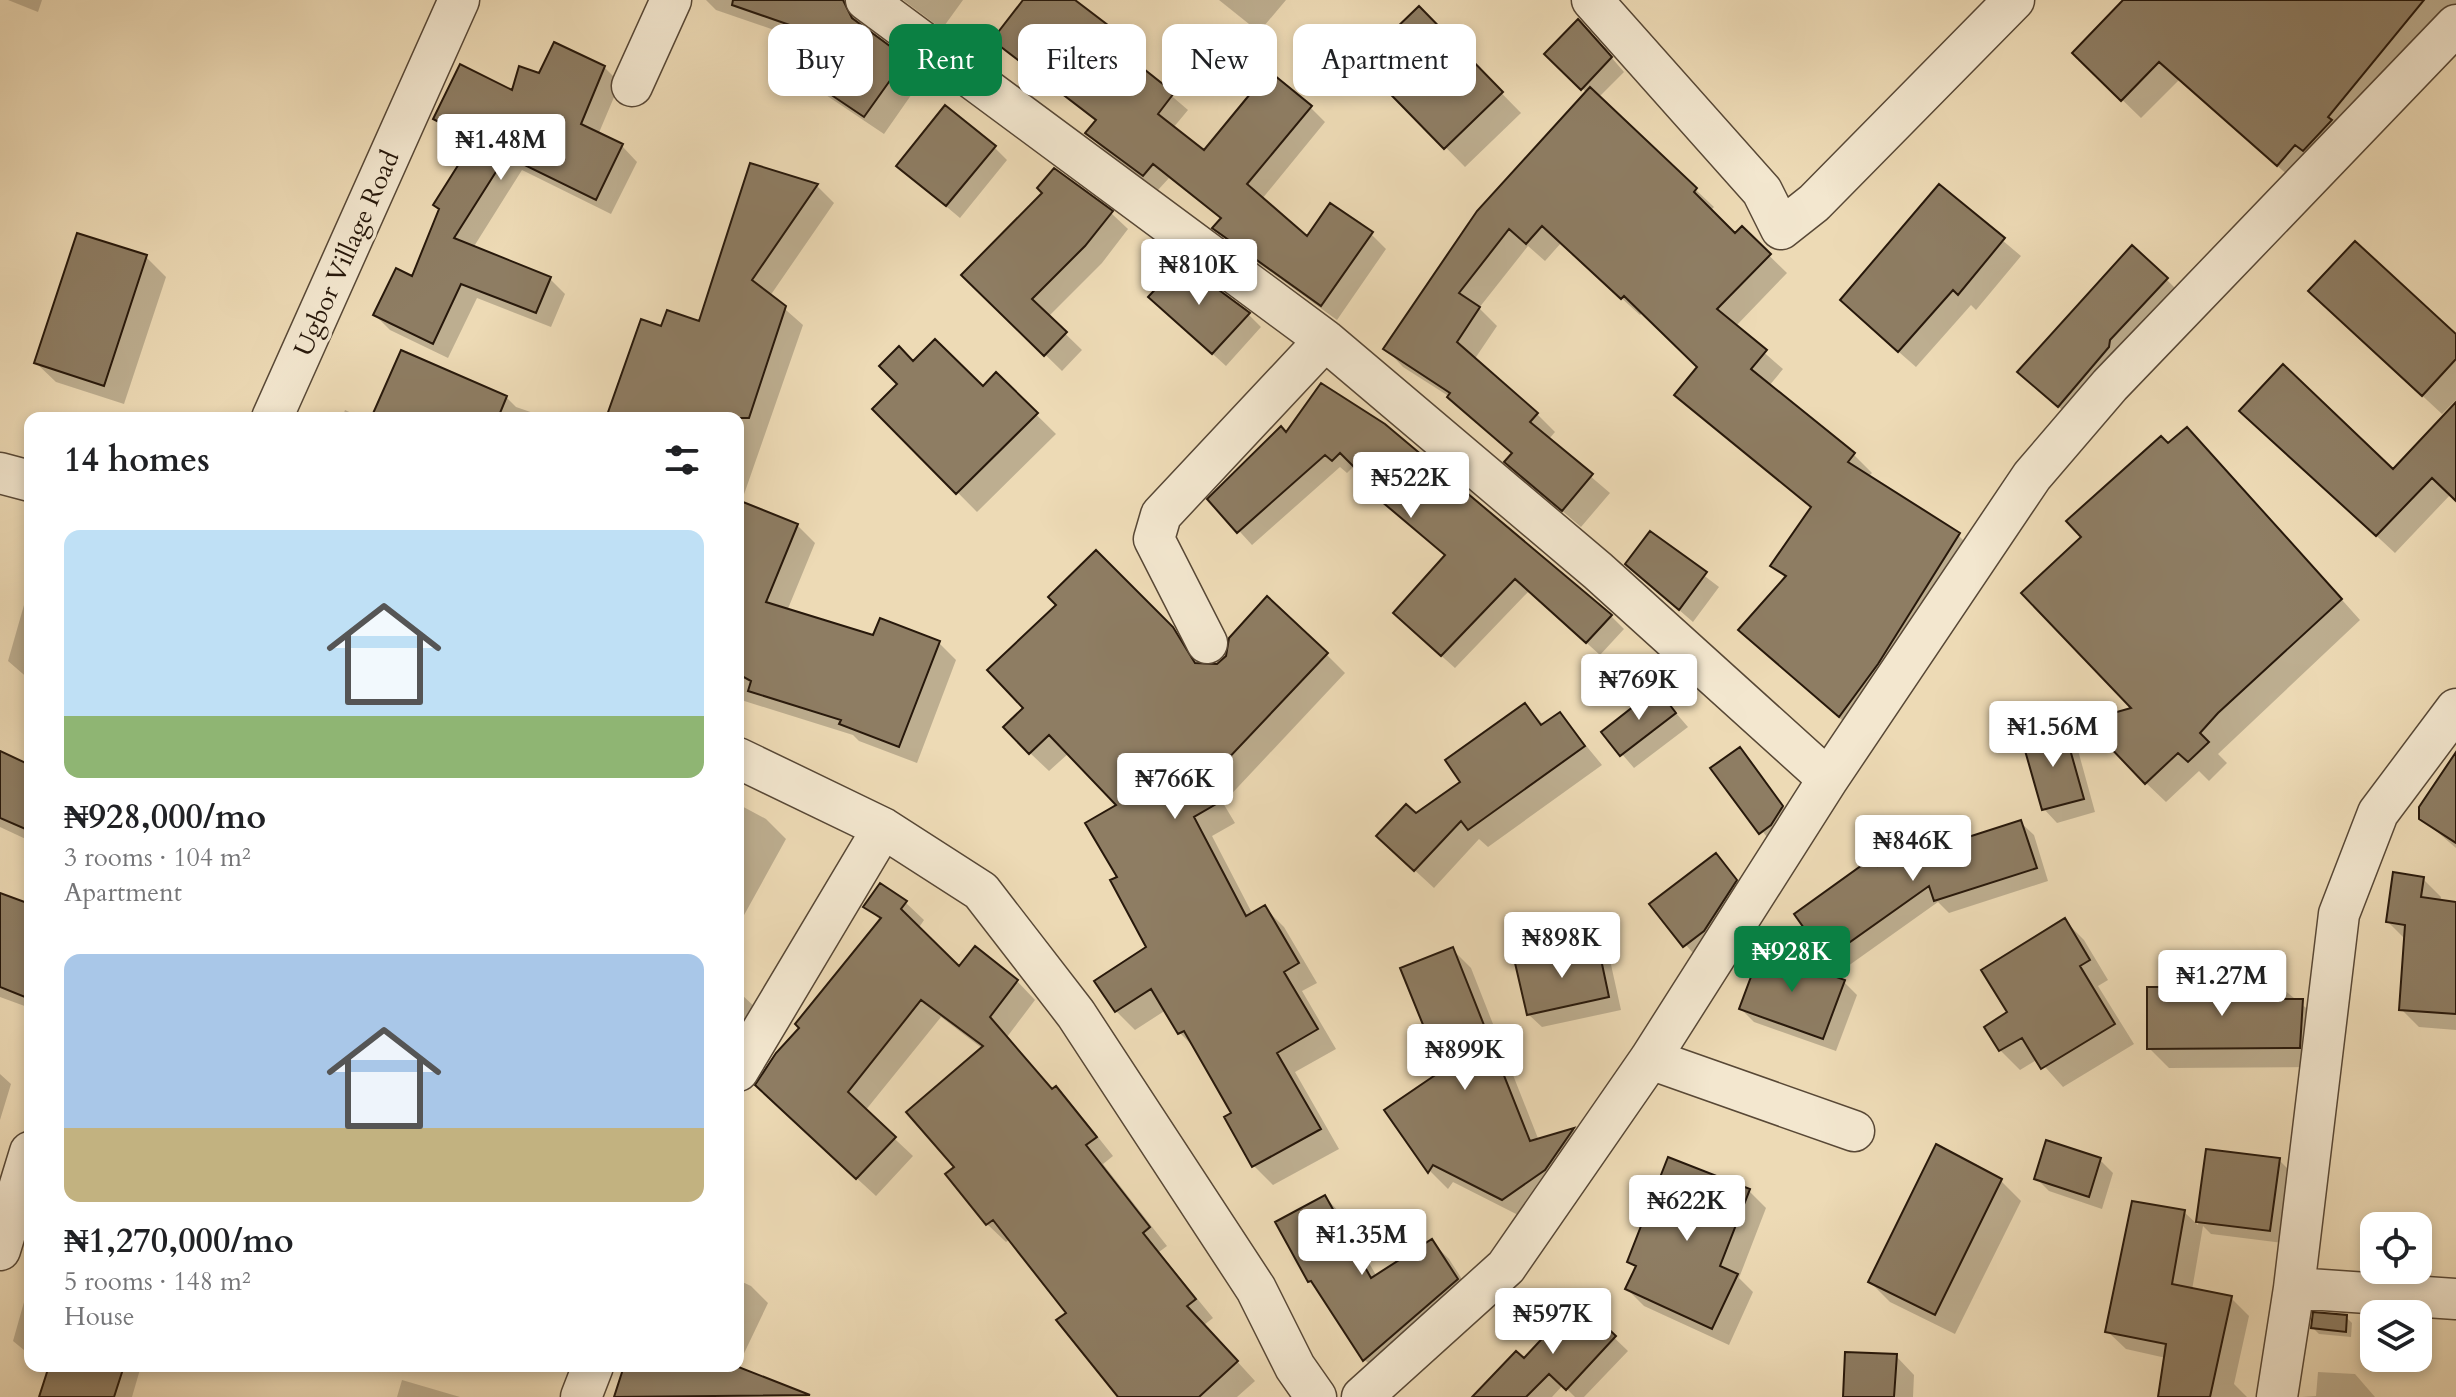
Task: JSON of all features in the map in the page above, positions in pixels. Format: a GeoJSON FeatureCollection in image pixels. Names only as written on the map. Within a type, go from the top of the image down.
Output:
{"type":"FeatureCollection","features":[{"type":"Feature","properties":{"kind":"street","name":"Ugbor Village Road"},"geometry":{"type":"LineString","coordinates":[[275,412],[459,0]]}},
{"type":"Feature","properties":{"kind":"street"},"geometry":{"type":"LineString","coordinates":[[632,86],[671,0]]}},
{"type":"Feature","properties":{"kind":"street"},"geometry":{"type":"LineString","coordinates":[[866,0],[1325,340],[1598,571],[1828,779]]}},
{"type":"Feature","properties":{"kind":"street"},"geometry":{"type":"LineString","coordinates":[[1592,0],[1762,191],[1781,229],[1814,203],[2014,0]]}},
{"type":"Feature","properties":{"kind":"street"},"geometry":{"type":"LineString","coordinates":[[1362,1397],[1506,1267],[1650,1059],[1828,779],[2032,476],[2110,385],[2456,25]]}},
{"type":"Feature","properties":{"kind":"street"},"geometry":{"type":"LineString","coordinates":[[1207,643],[1154,539],[1161,515],[1325,340]]}},
{"type":"Feature","properties":{"kind":"street"},"geometry":{"type":"LineString","coordinates":[[0,473],[24,479]]}},
{"type":"Feature","properties":{"kind":"street"},"geometry":{"type":"LineString","coordinates":[[2277,1397],[2294,1288],[2339,914],[2378,813],[2456,709]]}},
{"type":"Feature","properties":{"kind":"street"},"geometry":{"type":"LineString","coordinates":[[744,761],[883,828],[981,891],[1076,1014],[1256,1289],[1295,1367],[1316,1397]]}},
{"type":"Feature","properties":{"kind":"street"},"geometry":{"type":"LineString","coordinates":[[744,1061],[883,828]]}},
{"type":"Feature","properties":{"kind":"street"},"geometry":{"type":"LineString","coordinates":[[1650,1059],[1854,1131]]}},
{"type":"Feature","properties":{"kind":"street"},"geometry":{"type":"LineString","coordinates":[[0,1250],[24,1172]]}},
{"type":"Feature","properties":{"kind":"street"},"geometry":{"type":"LineString","coordinates":[[2294,1288],[2456,1299]]}},
{"type":"Feature","properties":{"kind":"street"},"geometry":{"type":"LineString","coordinates":[[581,1397],[591,1372]]}},
{"type":"Feature","properties":{"kind":"building"},"geometry":{"type":"Polygon","coordinates":[[[733,0],[843,0],[852,18],[860,24],[787,24],[732,5],[733,0]]]}},
{"type":"Feature","properties":{"kind":"building"},"geometry":{"type":"Polygon","coordinates":[[[1023,0],[1075,0],[1106,24],[1018,24],[1018,60],[1002,48],[1002,27],[1023,0]]]}},
{"type":"Feature","properties":{"kind":"building"},"geometry":{"type":"Polygon","coordinates":[[[2123,0],[2424,0],[2328,117],[2332,120],[2303,151],[2295,145],[2277,166],[2159,62],[2121,101],[2072,53],[2123,0]]]}},
{"type":"Feature","properties":{"kind":"building"},"geometry":{"type":"Polygon","coordinates":[[[1419,6],[1437,24],[1400,24],[1419,6]]]}},
{"type":"Feature","properties":{"kind":"building"},"geometry":{"type":"Polygon","coordinates":[[[1578,19],[1612,57],[1581,90],[1544,54],[1578,19]]]}},
{"type":"Feature","properties":{"kind":"building"},"geometry":{"type":"Polygon","coordinates":[[[873,34],[889,45],[889,82],[864,117],[833,96],[873,96],[873,34]]]}},
{"type":"Feature","properties":{"kind":"building"},"geometry":{"type":"Polygon","coordinates":[[[554,42],[605,66],[581,124],[623,144],[596,200],[506,156],[454,238],[551,277],[536,313],[461,284],[433,344],[373,315],[396,268],[412,276],[439,209],[433,205],[474,140],[433,119],[460,64],[512,90],[519,66],[539,73],[554,42]]]}},
{"type":"Feature","properties":{"kind":"building"},"geometry":{"type":"Polygon","coordinates":[[[1476,64],[1503,92],[1444,149],[1392,96],[1476,96],[1476,64]]]}},
{"type":"Feature","properties":{"kind":"building"},"geometry":{"type":"Polygon","coordinates":[[[1146,71],[1162,83],[1162,96],[1172,96],[1158,114],[1204,150],[1248,96],[1277,96],[1277,78],[1293,91],[1293,96],[1300,96],[1312,106],[1247,184],[1307,236],[1330,203],[1373,232],[1321,306],[1212,228],[1221,218],[1153,164],[1143,176],[1085,133],[1096,120],[1065,96],[1146,96],[1146,71]]]}},
{"type":"Feature","properties":{"kind":"building"},"geometry":{"type":"Polygon","coordinates":[[[1590,87],[1697,188],[1694,192],[1735,233],[1742,226],[1771,254],[1717,309],[1767,350],[1751,369],[1855,453],[1848,462],[1960,533],[1878,664],[1839,717],[1738,630],[1786,576],[1770,566],[1811,507],[1674,395],[1697,367],[1624,296],[1621,299],[1542,226],[1526,244],[1509,229],[1459,293],[1480,307],[1457,342],[1538,413],[1530,422],[1593,474],[1562,511],[1504,462],[1512,453],[1447,397],[1450,393],[1383,349],[1477,211],[1590,87]]]}},
{"type":"Feature","properties":{"kind":"building"},"geometry":{"type":"Polygon","coordinates":[[[945,105],[996,146],[946,206],[896,166],[945,105]]]}},
{"type":"Feature","properties":{"kind":"building"},"geometry":{"type":"Polygon","coordinates":[[[750,163],[818,184],[752,280],[786,306],[749,418],[744,418],[744,412],[608,412],[641,319],[661,326],[667,310],[699,321],[750,163]]]}},
{"type":"Feature","properties":{"kind":"building"},"geometry":{"type":"Polygon","coordinates":[[[1054,168],[1113,211],[1085,246],[1032,299],[1067,332],[1044,356],[961,275],[1042,193],[1037,188],[1054,168]]]}},
{"type":"Feature","properties":{"kind":"building"},"geometry":{"type":"Polygon","coordinates":[[[1939,184],[2005,238],[1958,295],[1953,290],[1898,352],[1840,300],[1939,184]]]}},
{"type":"Feature","properties":{"kind":"building"},"geometry":{"type":"Polygon","coordinates":[[[77,233],[147,255],[104,386],[34,363],[77,233]]]}},
{"type":"Feature","properties":{"kind":"building"},"geometry":{"type":"Polygon","coordinates":[[[2355,241],[2456,334],[2456,359],[2422,396],[2308,291],[2355,241]]]}},
{"type":"Feature","properties":{"kind":"building"},"geometry":{"type":"Polygon","coordinates":[[[2132,245],[2168,278],[2110,340],[2109,347],[2058,407],[2017,372],[2132,245]]]}},
{"type":"Feature","properties":{"kind":"building"},"geometry":{"type":"Polygon","coordinates":[[[1181,262],[1250,313],[1212,354],[1148,297],[1181,262]]]}},
{"type":"Feature","properties":{"kind":"building"},"geometry":{"type":"Polygon","coordinates":[[[935,339],[983,386],[996,372],[1038,413],[956,494],[872,409],[897,384],[879,366],[899,346],[913,361],[935,339]]]}},
{"type":"Feature","properties":{"kind":"building"},"geometry":{"type":"Polygon","coordinates":[[[401,350],[507,396],[500,412],[374,412],[401,350]]]}},
{"type":"Feature","properties":{"kind":"building"},"geometry":{"type":"Polygon","coordinates":[[[2283,364],[2393,469],[2456,402],[2456,501],[2432,478],[2376,536],[2239,411],[2283,364]]]}},
{"type":"Feature","properties":{"kind":"building"},"geometry":{"type":"Polygon","coordinates":[[[1321,383],[1385,424],[1612,615],[1586,643],[1515,579],[1441,656],[1393,613],[1445,555],[1368,490],[1372,485],[1340,453],[1332,461],[1325,455],[1237,533],[1207,499],[1281,426],[1286,432],[1321,383]]]}},
{"type":"Feature","properties":{"kind":"building"},"geometry":{"type":"Polygon","coordinates":[[[2187,427],[2342,599],[2218,713],[2200,733],[2209,742],[2188,762],[2178,753],[2145,784],[2085,721],[2131,708],[2021,593],[2081,537],[2066,521],[2161,436],[2168,443],[2187,427]]]}},
{"type":"Feature","properties":{"kind":"building"},"geometry":{"type":"Polygon","coordinates":[[[744,502],[798,524],[766,602],[873,635],[880,618],[940,641],[899,747],[839,724],[841,720],[748,691],[751,681],[744,677],[744,502]]]}},
{"type":"Feature","properties":{"kind":"building"},"geometry":{"type":"Polygon","coordinates":[[[1650,531],[1707,572],[1679,610],[1625,564],[1650,531]]]}},
{"type":"Feature","properties":{"kind":"building"},"geometry":{"type":"Polygon","coordinates":[[[1096,550],[1173,627],[1195,663],[1217,664],[1226,656],[1229,638],[1267,596],[1328,653],[1205,783],[1218,803],[1194,817],[1246,916],[1265,905],[1299,963],[1284,972],[1318,1029],[1277,1053],[1321,1129],[1252,1167],[1224,1117],[1231,1113],[1184,1031],[1178,1034],[1151,989],[1115,1012],[1094,981],[1146,947],[1110,880],[1117,877],[1085,823],[1116,805],[1049,735],[1029,754],[1003,727],[1023,708],[987,670],[1056,605],[1048,597],[1096,550]]]}},
{"type":"Feature","properties":{"kind":"building"},"geometry":{"type":"Polygon","coordinates":[[[1657,688],[1676,713],[1620,756],[1601,732],[1657,688]]]}},
{"type":"Feature","properties":{"kind":"building"},"geometry":{"type":"Polygon","coordinates":[[[1525,703],[1541,725],[1560,712],[1585,746],[1468,830],[1461,821],[1414,871],[1376,836],[1406,804],[1416,813],[1460,782],[1445,760],[1525,703]]]}},
{"type":"Feature","properties":{"kind":"building"},"geometry":{"type":"Polygon","coordinates":[[[2064,728],[2084,799],[2042,810],[2022,740],[2064,728]]]}},
{"type":"Feature","properties":{"kind":"building"},"geometry":{"type":"Polygon","coordinates":[[[1740,747],[1783,806],[1771,825],[1759,834],[1710,768],[1740,747]]]}},
{"type":"Feature","properties":{"kind":"building"},"geometry":{"type":"Polygon","coordinates":[[[0,751],[24,762],[24,828],[0,818],[0,751]]]}},
{"type":"Feature","properties":{"kind":"building"},"geometry":{"type":"Polygon","coordinates":[[[2456,752],[2456,843],[2419,819],[2419,807],[2456,752]]]}},
{"type":"Feature","properties":{"kind":"building"},"geometry":{"type":"Polygon","coordinates":[[[2021,820],[2037,868],[1934,901],[1929,886],[1826,959],[1794,914],[1872,858],[1878,866],[2021,820]]]}},
{"type":"Feature","properties":{"kind":"building"},"geometry":{"type":"Polygon","coordinates":[[[1716,853],[1737,880],[1704,931],[1683,947],[1649,904],[1716,853]]]}},
{"type":"Feature","properties":{"kind":"building"},"geometry":{"type":"Polygon","coordinates":[[[2393,872],[2424,877],[2421,897],[2456,902],[2456,1014],[2399,1010],[2405,925],[2386,922],[2393,872]]]}},
{"type":"Feature","properties":{"kind":"building"},"geometry":{"type":"Polygon","coordinates":[[[880,883],[907,901],[901,909],[959,966],[975,946],[1018,980],[990,1017],[1052,1089],[1056,1086],[1097,1137],[1086,1145],[1150,1227],[1143,1233],[1196,1299],[1187,1306],[1238,1361],[1199,1397],[1118,1397],[1056,1320],[1066,1313],[993,1220],[986,1225],[945,1174],[954,1167],[906,1112],[983,1046],[921,1000],[848,1092],[896,1137],[856,1179],[755,1085],[776,1053],[799,1028],[795,1024],[881,918],[863,907],[880,883]]]}},
{"type":"Feature","properties":{"kind":"building"},"geometry":{"type":"Polygon","coordinates":[[[0,893],[24,902],[24,997],[0,987],[0,893]]]}},
{"type":"Feature","properties":{"kind":"building"},"geometry":{"type":"Polygon","coordinates":[[[2065,918],[2090,960],[2080,966],[2115,1024],[2041,1069],[2022,1038],[1999,1051],[1984,1027],[2007,1012],[1981,970],[2065,918]]]}},
{"type":"Feature","properties":{"kind":"building"},"geometry":{"type":"Polygon","coordinates":[[[1598,945],[1609,997],[1527,1015],[1515,963],[1598,945]]]}},
{"type":"Feature","properties":{"kind":"building"},"geometry":{"type":"Polygon","coordinates":[[[1453,947],[1530,1141],[1574,1128],[1545,1170],[1502,1200],[1433,1165],[1428,1173],[1384,1110],[1447,1067],[1430,1042],[1400,968],[1453,947]]]}},
{"type":"Feature","properties":{"kind":"building"},"geometry":{"type":"Polygon","coordinates":[[[1761,950],[1845,980],[1823,1039],[1739,1009],[1761,950]]]}},
{"type":"Feature","properties":{"kind":"building"},"geometry":{"type":"Polygon","coordinates":[[[2147,987],[2284,987],[2284,999],[2303,999],[2300,1048],[2147,1049],[2147,987]]]}},
{"type":"Feature","properties":{"kind":"building"},"geometry":{"type":"Polygon","coordinates":[[[2046,1140],[2101,1158],[2089,1197],[2034,1179],[2046,1140]]]}},
{"type":"Feature","properties":{"kind":"building"},"geometry":{"type":"Polygon","coordinates":[[[1936,1144],[2002,1179],[1935,1315],[1868,1282],[1936,1144]]]}},
{"type":"Feature","properties":{"kind":"building"},"geometry":{"type":"Polygon","coordinates":[[[2206,1149],[2280,1158],[2270,1231],[2196,1222],[2206,1149]]]}},
{"type":"Feature","properties":{"kind":"building"},"geometry":{"type":"Polygon","coordinates":[[[1668,1157],[1750,1189],[1720,1266],[1738,1274],[1712,1329],[1625,1289],[1636,1266],[1627,1262],[1668,1157]]]}},
{"type":"Feature","properties":{"kind":"building"},"geometry":{"type":"Polygon","coordinates":[[[1325,1195],[1371,1278],[1432,1239],[1458,1279],[1363,1361],[1311,1281],[1308,1282],[1275,1222],[1325,1195]]]}},
{"type":"Feature","properties":{"kind":"building"},"geometry":{"type":"Polygon","coordinates":[[[2132,1201],[2185,1210],[2172,1284],[2232,1296],[2210,1397],[2158,1397],[2166,1344],[2105,1332],[2132,1201]]]}},
{"type":"Feature","properties":{"kind":"building"},"geometry":{"type":"Polygon","coordinates":[[[1578,1300],[1616,1336],[1566,1390],[1549,1374],[1526,1397],[1472,1397],[1516,1351],[1524,1358],[1578,1300]]]}},
{"type":"Feature","properties":{"kind":"building"},"geometry":{"type":"Polygon","coordinates":[[[2313,1312],[2347,1315],[2346,1332],[2311,1328],[2313,1312]]]}},
{"type":"Feature","properties":{"kind":"building"},"geometry":{"type":"Polygon","coordinates":[[[1845,1352],[1897,1354],[1894,1397],[1843,1397],[1845,1352]]]}},
{"type":"Feature","properties":{"kind":"building"},"geometry":{"type":"Polygon","coordinates":[[[744,1369],[810,1395],[614,1397],[622,1372],[744,1372],[744,1369]]]}},
{"type":"Feature","properties":{"kind":"building"},"geometry":{"type":"Polygon","coordinates":[[[47,1372],[122,1372],[114,1397],[39,1397],[47,1372]]]}}]}
